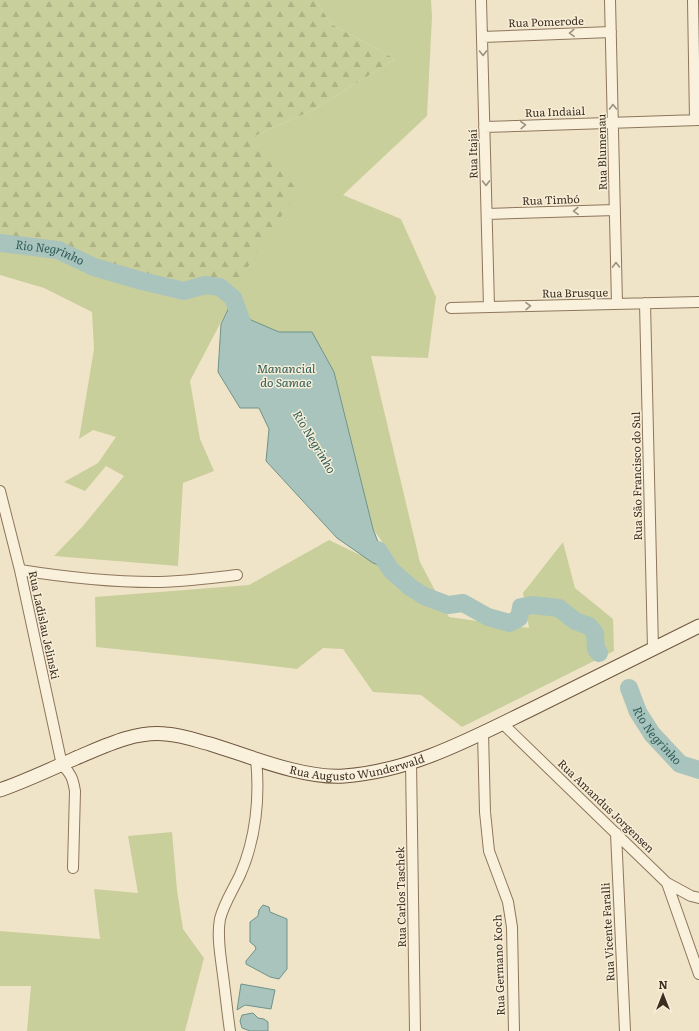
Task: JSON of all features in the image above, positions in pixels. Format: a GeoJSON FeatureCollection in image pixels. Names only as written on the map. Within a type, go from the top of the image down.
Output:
{"type":"FeatureCollection","features":[{"type":"Feature","properties":{"kind":"main road","name":"Rua Augusto Wunderwald"},"geometry":{"type":"LineString","coordinates":[[0,790],[115,742],[148,734],[165,734],[185,737],[290,769],[313,774],[336,776],[363,774],[436,754],[483,733],[699,626]]}},
{"type":"Feature","properties":{"kind":"street","name":"Rua Itajaí"},"geometry":{"type":"LineString","coordinates":[[481,0],[489,307]]}},
{"type":"Feature","properties":{"kind":"street","name":"Rua Blumenau"},"geometry":{"type":"LineString","coordinates":[[610,0],[617,304]]}},
{"type":"Feature","properties":{"kind":"street"},"geometry":{"type":"LineString","coordinates":[[693,0],[697,120]]}},
{"type":"Feature","properties":{"kind":"street","name":"Rua Pomerode"},"geometry":{"type":"LineString","coordinates":[[482,37],[611,32]]}},
{"type":"Feature","properties":{"kind":"street","name":"Rua Indaial"},"geometry":{"type":"LineString","coordinates":[[484,127],[697,120]]}},
{"type":"Feature","properties":{"kind":"street","name":"Rua Timbó"},"geometry":{"type":"LineString","coordinates":[[486,214],[615,210]]}},
{"type":"Feature","properties":{"kind":"street","name":"Rua Brusque"},"geometry":{"type":"LineString","coordinates":[[451,308],[699,302]]}},
{"type":"Feature","properties":{"kind":"street","name":"Rua São Francisco do Sul"},"geometry":{"type":"LineString","coordinates":[[645,303],[653,649]]}},
{"type":"Feature","properties":{"kind":"street","name":"Rua Ladislau Jelinski"},"geometry":{"type":"LineString","coordinates":[[0,491],[20,570],[62,765]]}},
{"type":"Feature","properties":{"kind":"street"},"geometry":{"type":"LineString","coordinates":[[20,570],[57,576],[126,581],[183,580],[237,575]]}},
{"type":"Feature","properties":{"kind":"street","name":"Rua Amandus Jorgensen"},"geometry":{"type":"LineString","coordinates":[[502,723],[667,882],[691,896],[699,898]]}},
{"type":"Feature","properties":{"kind":"street","name":"Rua Germano Koch"},"geometry":{"type":"LineString","coordinates":[[483,733],[485,812],[489,851],[508,902],[512,927],[514,1031]]}},
{"type":"Feature","properties":{"kind":"street"},"geometry":{"type":"LineString","coordinates":[[230,1031],[218,936],[220,920],[224,908],[240,874],[251,840],[258,797],[256,759]]}},
{"type":"Feature","properties":{"kind":"street","name":"Rua Carlos Taschek"},"geometry":{"type":"LineString","coordinates":[[411,762],[415,1031]]}},
{"type":"Feature","properties":{"kind":"street"},"geometry":{"type":"LineString","coordinates":[[62,765],[69,772],[75,791],[73,868]]}},
{"type":"Feature","properties":{"kind":"street","name":"Rua Vicente Faralli"},"geometry":{"type":"LineString","coordinates":[[616,832],[625,1031]]}},
{"type":"Feature","properties":{"kind":"street"},"geometry":{"type":"LineString","coordinates":[[667,882],[699,974]]}},
{"type":"Feature","properties":{"kind":"green space"},"geometry":{"type":"Polygon","coordinates":[[[0,0],[316,0],[331,24],[395,59],[313,110],[255,136],[298,191],[239,280],[159,292],[47,256],[0,250],[0,0]]]}},
{"type":"Feature","properties":{"kind":"green space"},"geometry":{"type":"Polygon","coordinates":[[[316,0],[431,0],[432,17],[427,116],[343,195],[401,219],[436,297],[428,358],[371,356],[420,562],[449,617],[529,628],[523,593],[563,542],[575,588],[613,619],[614,651],[462,727],[421,695],[373,692],[343,649],[323,648],[297,669],[96,647],[95,597],[249,585],[329,540],[408,578],[373,529],[334,372],[312,333],[279,332],[251,320],[233,299],[190,381],[200,439],[214,471],[183,483],[178,566],[54,556],[83,526],[124,476],[106,466],[85,491],[64,482],[98,463],[116,437],[93,430],[79,439],[94,349],[92,312],[44,288],[0,275],[0,250],[47,256],[159,292],[255,136],[313,110],[395,59],[331,24],[316,0]]]}},
{"type":"Feature","properties":{"kind":"green space"},"geometry":{"type":"Polygon","coordinates":[[[172,832],[177,890],[183,929],[204,958],[185,1031],[27,1031],[31,986],[0,986],[0,931],[100,939],[94,889],[138,893],[128,836],[172,832]]]}},
{"type":"Feature","properties":{"kind":"water","name":"Manancial do Samae"},"geometry":{"type":"Polygon","coordinates":[[[233,299],[251,320],[279,332],[312,332],[334,372],[373,529],[383,555],[392,570],[373,563],[337,538],[266,461],[269,429],[259,408],[240,408],[218,372],[221,324],[233,299]]]}},
{"type":"Feature","properties":{"kind":"water"},"geometry":{"type":"Polygon","coordinates":[[[263,905],[269,907],[270,912],[287,919],[287,969],[279,979],[270,977],[246,964],[246,961],[256,949],[250,942],[250,922],[258,916],[259,910],[263,905]]]}},
{"type":"Feature","properties":{"kind":"water"},"geometry":{"type":"Polygon","coordinates":[[[241,984],[275,990],[271,1009],[245,1005],[237,1010],[241,984]]]}},
{"type":"Feature","properties":{"kind":"water"},"geometry":{"type":"Polygon","coordinates":[[[253,1013],[258,1018],[264,1019],[268,1022],[268,1031],[250,1031],[242,1028],[240,1021],[242,1015],[253,1013]]]}},
{"type":"Feature","properties":{"kind":"waterway","name":"Rio Negrinho"},"geometry":{"type":"LineString","coordinates":[[0,243],[58,250],[94,267],[184,291],[205,285],[220,287],[233,298],[242,322]]}},
{"type":"Feature","properties":{"kind":"waterway","name":"Rio Negrinho"},"geometry":{"type":"LineString","coordinates":[[378,550],[391,570],[410,587],[424,596],[448,605],[463,603],[488,617],[510,623],[519,618],[521,607],[532,605],[559,608],[575,621],[589,626],[595,633],[596,649],[599,653]]}},
{"type":"Feature","properties":{"kind":"waterway","name":"Rio Negrinho"},"geometry":{"type":"LineString","coordinates":[[629,688],[638,712],[652,734],[680,764],[699,770]]}}]}
